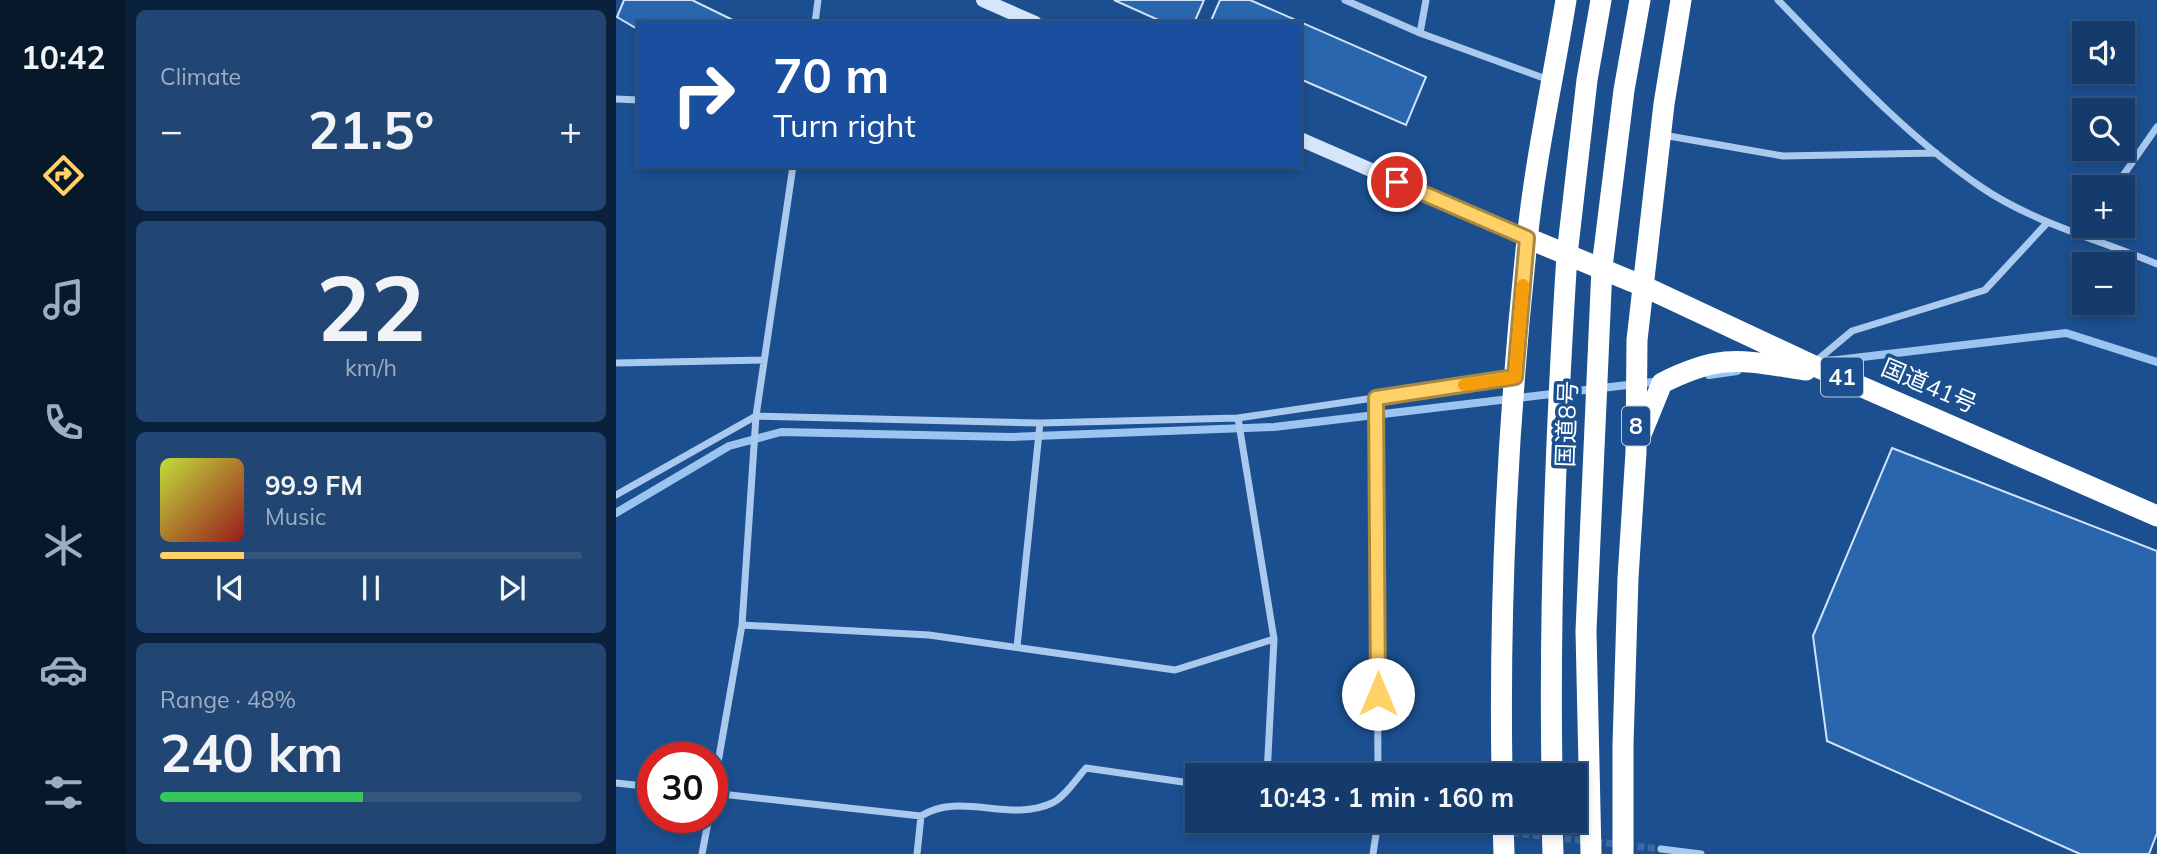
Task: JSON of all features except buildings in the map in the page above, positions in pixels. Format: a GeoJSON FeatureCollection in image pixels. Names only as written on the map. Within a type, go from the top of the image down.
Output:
{"type":"FeatureCollection","features":[{"type":"Feature","properties":{"kind":"highway"},"geometry":{"type":"LineString","coordinates":[[1502,763],[1504,529],[1515,377],[1527,238],[1566,0]]}},
{"type":"Feature","properties":{"kind":"highway","name":"国道8号"},"geometry":{"type":"LineString","coordinates":[[1552,763],[1550,626],[1561,351],[1570,228],[1587,80],[1601,0]]}},
{"type":"Feature","properties":{"kind":"highway","name":"国道8号"},"geometry":{"type":"LineString","coordinates":[[1591,854],[1586,631],[1602,267],[1624,90],[1640,0]]}},
{"type":"Feature","properties":{"kind":"highway","name":"8"},"geometry":{"type":"LineString","coordinates":[[1623,854],[1627,592],[1636,452],[1637,340],[1660,135],[1681,0]]}},
{"type":"Feature","properties":{"kind":"highway","name":"国道41号"},"geometry":{"type":"LineString","coordinates":[[1527,238],[1643,286],[1812,365],[2157,516]]}},
{"type":"Feature","properties":{"kind":"highway"},"geometry":{"type":"LineString","coordinates":[[1636,452],[1647,415],[1662,383],[1694,367],[1731,359],[1833,374]]}},
{"type":"Feature","properties":{"kind":"highway"},"geometry":{"type":"LineString","coordinates":[[1503,833],[1504,854]]}},
{"type":"Feature","properties":{"kind":"highway"},"geometry":{"type":"LineString","coordinates":[[1552,833],[1553,854]]}},
{"type":"Feature","properties":{"kind":"main road"},"geometry":{"type":"LineString","coordinates":[[983,0],[1030,21]]}},
{"type":"Feature","properties":{"kind":"main road"},"geometry":{"type":"LineString","coordinates":[[1302,140],[1527,238]]}},
{"type":"Feature","properties":{"kind":"street"},"geometry":{"type":"LineString","coordinates":[[815,21],[818,0]]}},
{"type":"Feature","properties":{"kind":"street"},"geometry":{"type":"LineString","coordinates":[[1345,0],[1420,33],[1553,82]]}},
{"type":"Feature","properties":{"kind":"street"},"geometry":{"type":"LineString","coordinates":[[1420,33],[1426,0]]}},
{"type":"Feature","properties":{"kind":"street"},"geometry":{"type":"LineString","coordinates":[[1778,0],[1937,153],[1983,188],[2047,223],[2072,230]]}},
{"type":"Feature","properties":{"kind":"street"},"geometry":{"type":"LineString","coordinates":[[616,99],[637,100]]}},
{"type":"Feature","properties":{"kind":"street"},"geometry":{"type":"LineString","coordinates":[[2123,175],[2157,127]]}},
{"type":"Feature","properties":{"kind":"street"},"geometry":{"type":"LineString","coordinates":[[1660,135],[1783,156],[1937,153]]}},
{"type":"Feature","properties":{"kind":"street"},"geometry":{"type":"LineString","coordinates":[[721,742],[742,625],[755,416],[793,168]]}},
{"type":"Feature","properties":{"kind":"street"},"geometry":{"type":"LineString","coordinates":[[1812,365],[1852,331],[1985,290],[2047,223]]}},
{"type":"Feature","properties":{"kind":"street"},"geometry":{"type":"LineString","coordinates":[[2094,238],[2157,264]]}},
{"type":"Feature","properties":{"kind":"street"},"geometry":{"type":"LineString","coordinates":[[616,363],[764,360]]}},
{"type":"Feature","properties":{"kind":"street"},"geometry":{"type":"LineString","coordinates":[[616,495],[755,416],[1040,423],[1238,418],[1515,377]]}},
{"type":"Feature","properties":{"kind":"street"},"geometry":{"type":"LineString","coordinates":[[1376,398],[1378,763]]}},
{"type":"Feature","properties":{"kind":"street"},"geometry":{"type":"LineString","coordinates":[[1238,418],[1274,639],[1268,763]]}},
{"type":"Feature","properties":{"kind":"street"},"geometry":{"type":"LineString","coordinates":[[1017,646],[1040,423]]}},
{"type":"Feature","properties":{"kind":"street"},"geometry":{"type":"LineString","coordinates":[[742,625],[929,635],[1175,670],[1274,639]]}},
{"type":"Feature","properties":{"kind":"street"},"geometry":{"type":"LineString","coordinates":[[728,797],[920,816],[936,805],[1020,810],[1054,803],[1086,768],[1185,782]]}},
{"type":"Feature","properties":{"kind":"street"},"geometry":{"type":"LineString","coordinates":[[616,783],[637,785]]}},
{"type":"Feature","properties":{"kind":"street"},"geometry":{"type":"LineString","coordinates":[[917,854],[920,816]]}},
{"type":"Feature","properties":{"kind":"street"},"geometry":{"type":"LineString","coordinates":[[702,854],[706,833]]}},
{"type":"Feature","properties":{"kind":"street"},"geometry":{"type":"LineString","coordinates":[[1373,854],[1376,833]]}},
{"type":"Feature","properties":{"kind":"street"},"geometry":{"type":"LineString","coordinates":[[1661,849],[1701,854]]}},
{"type":"Feature","properties":{"kind":"waterway"},"geometry":{"type":"LineString","coordinates":[[1820,362],[2066,333],[2157,362]]}},
{"type":"Feature","properties":{"kind":"waterway"},"geometry":{"type":"LineString","coordinates":[[1709,375],[1737,371]]}},
{"type":"Feature","properties":{"kind":"waterway"},"geometry":{"type":"LineString","coordinates":[[616,513],[729,446],[781,432],[1012,437],[1274,427],[1661,381]]}},
{"type":"Feature","properties":{"kind":"tunnel"},"geometry":{"type":"LineString","coordinates":[[1515,833],[1661,849]]}},
{"type":"Feature","properties":{"kind":"slow traffic"},"geometry":{"type":"LineString","coordinates":[[1464,385],[1515,377],[1523,285]]}},
{"type":"Feature","properties":{"kind":"route"},"geometry":{"type":"LineString","coordinates":[[1378,694],[1376,398],[1515,377],[1527,238],[1397,182]]}}]}
